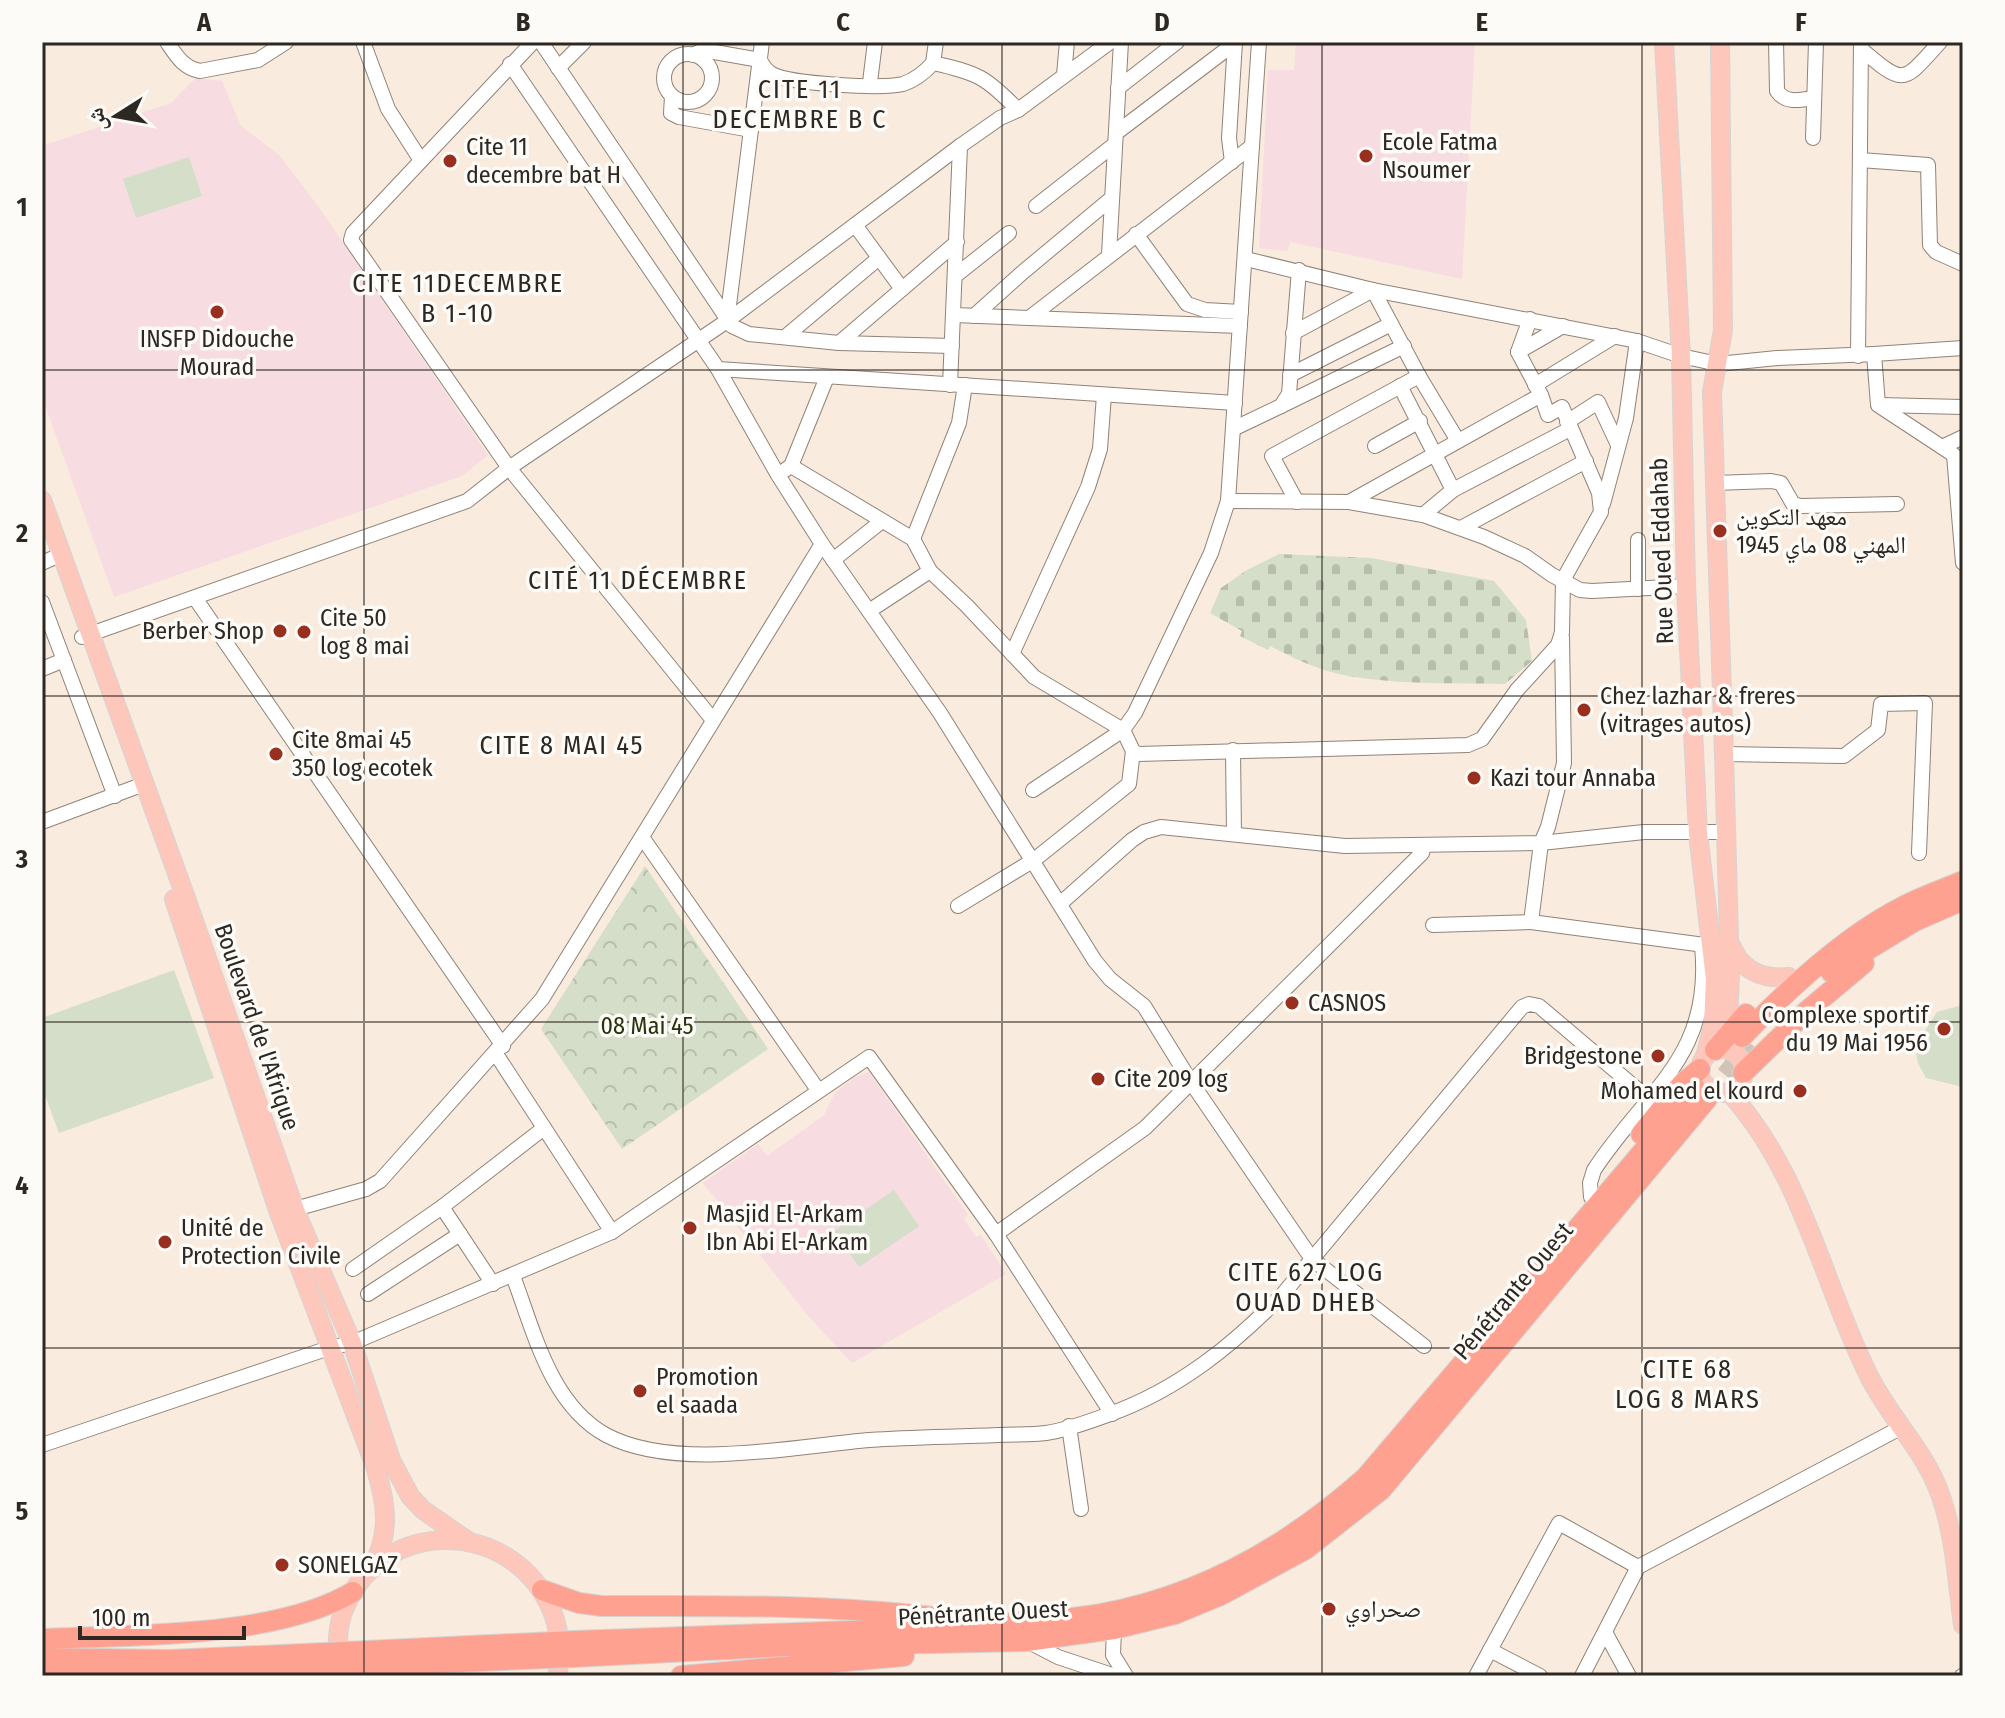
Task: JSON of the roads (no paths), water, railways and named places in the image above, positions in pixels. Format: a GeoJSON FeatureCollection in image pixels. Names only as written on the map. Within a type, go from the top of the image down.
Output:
{"type":"FeatureCollection","features":[{"type":"Feature","properties":{"kind":"highway","name":"Pénétrante Ouest"},"geometry":{"type":"LineString","coordinates":[[42,1675],[170,1674],[322,1661],[930,1628],[1027,1641],[1114,1629],[1175,1614],[1221,1595],[1306,1549],[1381,1490],[1572,1248],[1792,987],[1905,905],[1963,881]]}},
{"type":"Feature","properties":{"kind":"highway","name":"Pénétrante Ouest"},"geometry":{"type":"LineString","coordinates":[[1724,1067],[1825,976],[1883,939],[1963,900]]}},
{"type":"Feature","properties":{"kind":"highway"},"geometry":{"type":"LineString","coordinates":[[1572,1248],[1591,1197],[1676,1091],[1724,1067],[1791,1026],[1869,959],[1883,939]]}},
{"type":"Feature","properties":{"kind":"highway"},"geometry":{"type":"LineString","coordinates":[[1724,1067],[1747,1013],[1789,977],[1821,955],[1848,944]]}},
{"type":"Feature","properties":{"kind":"highway","name":"Pénétrante Ouest"},"geometry":{"type":"LineString","coordinates":[[973,1632],[1098,1615],[1169,1598],[1257,1557],[1296,1533],[1333,1507],[1366,1477],[1572,1248]]}},
{"type":"Feature","properties":{"kind":"highway"},"geometry":{"type":"LineString","coordinates":[[542,1590],[579,1603],[602,1606],[845,1610],[973,1632]]}},
{"type":"Feature","properties":{"kind":"highway"},"geometry":{"type":"LineString","coordinates":[[42,1639],[177,1634],[266,1622],[316,1610],[353,1592]]}},
{"type":"Feature","properties":{"kind":"highway"},"geometry":{"type":"LineString","coordinates":[[681,1676],[931,1653],[973,1632]]}},
{"type":"Feature","properties":{"kind":"highway","name":"Pénétrante Ouest"},"geometry":{"type":"LineString","coordinates":[[42,1658],[322,1661]]}},
{"type":"Feature","properties":{"kind":"main road","name":"Rue Oued Eddahab"},"geometry":{"type":"LineString","coordinates":[[1664,42],[1681,356],[1686,586],[1698,833],[1707,946],[1715,979],[1714,1013],[1724,1067]]}},
{"type":"Feature","properties":{"kind":"main road"},"geometry":{"type":"LineString","coordinates":[[1720,42],[1723,330],[1712,392],[1728,936],[1724,1067],[1802,1208],[1867,1372],[1920,1453],[1940,1492],[1951,1539],[1963,1625]]}},
{"type":"Feature","properties":{"kind":"main road","name":"Boulevard de l'Afrique"},"geometry":{"type":"LineString","coordinates":[[42,500],[136,787],[287,1211],[352,1343],[400,1478],[423,1510],[468,1541]]}},
{"type":"Feature","properties":{"kind":"main road","name":"Boulevard de l'Afrique"},"geometry":{"type":"LineString","coordinates":[[42,527],[48,561],[86,636],[193,916],[329,1348],[386,1500],[385,1532],[379,1556],[371,1570]]}},
{"type":"Feature","properties":{"kind":"main road"},"geometry":{"type":"LineString","coordinates":[[1728,936],[1737,958],[1755,973],[1789,977]]}},
{"type":"Feature","properties":{"kind":"main road"},"geometry":{"type":"LineString","coordinates":[[340,1676],[337,1641],[342,1616],[353,1592],[371,1570],[392,1554],[416,1544],[442,1539],[490,1547],[528,1572],[542,1590],[554,1615],[560,1643],[557,1676]]}},
{"type":"Feature","properties":{"kind":"street"},"geometry":{"type":"LineString","coordinates":[[167,42],[184,65],[200,71],[258,60],[286,42]]}},
{"type":"Feature","properties":{"kind":"street"},"geometry":{"type":"LineString","coordinates":[[363,42],[388,109],[420,159]]}},
{"type":"Feature","properties":{"kind":"street"},"geometry":{"type":"LineString","coordinates":[[533,42],[420,159],[353,233],[351,240],[509,468],[713,720]]}},
{"type":"Feature","properties":{"kind":"street"},"geometry":{"type":"LineString","coordinates":[[541,42],[732,326],[749,334],[839,343],[952,346]]}},
{"type":"Feature","properties":{"kind":"street"},"geometry":{"type":"LineString","coordinates":[[558,68],[584,42]]}},
{"type":"Feature","properties":{"kind":"street"},"geometry":{"type":"LineString","coordinates":[[727,321],[762,42]]}},
{"type":"Feature","properties":{"kind":"street"},"geometry":{"type":"LineString","coordinates":[[867,86],[875,42]]}},
{"type":"Feature","properties":{"kind":"street"},"geometry":{"type":"LineString","coordinates":[[693,55],[703,50],[760,60],[766,69],[782,77],[867,86],[905,83],[922,74],[933,63],[936,42]]}},
{"type":"Feature","properties":{"kind":"street"},"geometry":{"type":"LineString","coordinates":[[1064,75],[1067,42]]}},
{"type":"Feature","properties":{"kind":"street"},"geometry":{"type":"LineString","coordinates":[[86,636],[467,501],[509,468],[727,321],[960,146],[1000,118],[1018,110],[1110,42]]}},
{"type":"Feature","properties":{"kind":"street"},"geometry":{"type":"LineString","coordinates":[[1109,254],[1121,42]]}},
{"type":"Feature","properties":{"kind":"street"},"geometry":{"type":"LineString","coordinates":[[1118,88],[1177,42]]}},
{"type":"Feature","properties":{"kind":"street"},"geometry":{"type":"LineString","coordinates":[[1232,162],[1229,138],[1235,42]]}},
{"type":"Feature","properties":{"kind":"street"},"geometry":{"type":"LineString","coordinates":[[1036,206],[1235,42]]}},
{"type":"Feature","properties":{"kind":"street"},"geometry":{"type":"LineString","coordinates":[[1033,790],[1123,730],[1135,713],[1211,553],[1228,501],[1259,42]]}},
{"type":"Feature","properties":{"kind":"street"},"geometry":{"type":"LineString","coordinates":[[1776,42],[1777,91],[1781,98],[1792,101],[1814,98]]}},
{"type":"Feature","properties":{"kind":"street"},"geometry":{"type":"LineString","coordinates":[[1813,138],[1816,42]]}},
{"type":"Feature","properties":{"kind":"street"},"geometry":{"type":"LineString","coordinates":[[1861,45],[1891,74],[1903,77],[1912,74],[1940,42]]}},
{"type":"Feature","properties":{"kind":"street"},"geometry":{"type":"LineString","coordinates":[[1858,356],[1861,45]]}},
{"type":"Feature","properties":{"kind":"street"},"geometry":{"type":"LineString","coordinates":[[672,97],[687,103],[695,102],[708,93],[711,70],[701,58],[679,55],[665,68],[663,81],[672,97],[671,113],[751,130]]}},
{"type":"Feature","properties":{"kind":"street"},"geometry":{"type":"LineString","coordinates":[[933,63],[972,71],[996,87],[1018,110]]}},
{"type":"Feature","properties":{"kind":"street"},"geometry":{"type":"LineString","coordinates":[[510,64],[718,369],[784,471],[822,544],[940,713],[1095,961],[1110,979],[1144,1006],[1191,1082],[1312,1259],[1424,1346]]}},
{"type":"Feature","properties":{"kind":"street"},"geometry":{"type":"LineString","coordinates":[[913,539],[959,423],[952,346],[960,146]]}},
{"type":"Feature","properties":{"kind":"street"},"geometry":{"type":"LineString","coordinates":[[1029,318],[1252,146]]}},
{"type":"Feature","properties":{"kind":"street"},"geometry":{"type":"LineString","coordinates":[[1860,160],[1928,165],[1930,245],[1936,252],[1963,264]]}},
{"type":"Feature","properties":{"kind":"street"},"geometry":{"type":"LineString","coordinates":[[974,316],[1112,198]]}},
{"type":"Feature","properties":{"kind":"street"},"geometry":{"type":"LineString","coordinates":[[855,225],[902,289]]}},
{"type":"Feature","properties":{"kind":"street"},"geometry":{"type":"LineString","coordinates":[[955,276],[1009,233]]}},
{"type":"Feature","properties":{"kind":"street"},"geometry":{"type":"LineString","coordinates":[[1136,234],[1187,304],[1240,319]]}},
{"type":"Feature","properties":{"kind":"street"},"geometry":{"type":"LineString","coordinates":[[839,343],[957,242]]}},
{"type":"Feature","properties":{"kind":"street"},"geometry":{"type":"LineString","coordinates":[[785,337],[879,258]]}},
{"type":"Feature","properties":{"kind":"street"},"geometry":{"type":"LineString","coordinates":[[1246,259],[1373,290],[1615,336],[1718,364],[1963,348]]}},
{"type":"Feature","properties":{"kind":"street"},"geometry":{"type":"LineString","coordinates":[[1281,406],[1289,394],[1299,270]]}},
{"type":"Feature","properties":{"kind":"street"},"geometry":{"type":"LineString","coordinates":[[1373,290],[1458,441]]}},
{"type":"Feature","properties":{"kind":"street"},"geometry":{"type":"LineString","coordinates":[[1293,333],[1373,290]]}},
{"type":"Feature","properties":{"kind":"street"},"geometry":{"type":"LineString","coordinates":[[954,315],[1240,319]]}},
{"type":"Feature","properties":{"kind":"street"},"geometry":{"type":"LineString","coordinates":[[1530,319],[1518,352],[1548,415],[1562,407],[1599,493],[1601,512]]}},
{"type":"Feature","properties":{"kind":"street"},"geometry":{"type":"LineString","coordinates":[[1290,375],[1391,324]]}},
{"type":"Feature","properties":{"kind":"street"},"geometry":{"type":"LineString","coordinates":[[1518,352],[1563,326]]}},
{"type":"Feature","properties":{"kind":"street"},"geometry":{"type":"LineString","coordinates":[[1349,502],[1458,441],[1615,336]]}},
{"type":"Feature","properties":{"kind":"street"},"geometry":{"type":"LineString","coordinates":[[1531,922],[1541,843],[1564,763],[1563,580],[1601,512],[1626,418],[1637,341]]}},
{"type":"Feature","properties":{"kind":"street"},"geometry":{"type":"LineString","coordinates":[[1233,429],[1404,346]]}},
{"type":"Feature","properties":{"kind":"street"},"geometry":{"type":"LineString","coordinates":[[1874,354],[1878,405]]}},
{"type":"Feature","properties":{"kind":"street"},"geometry":{"type":"LineString","coordinates":[[718,369],[1235,403]]}},
{"type":"Feature","properties":{"kind":"street"},"geometry":{"type":"LineString","coordinates":[[1297,502],[1272,456],[1419,376]]}},
{"type":"Feature","properties":{"kind":"street"},"geometry":{"type":"LineString","coordinates":[[784,471],[827,377]]}},
{"type":"Feature","properties":{"kind":"street"},"geometry":{"type":"LineString","coordinates":[[1400,386],[1453,490]]}},
{"type":"Feature","properties":{"kind":"street"},"geometry":{"type":"LineString","coordinates":[[1012,654],[1088,487],[1100,449],[1104,395]]}},
{"type":"Feature","properties":{"kind":"street"},"geometry":{"type":"LineString","coordinates":[[1423,515],[1453,490],[1569,425],[1598,402],[1617,450]]}},
{"type":"Feature","properties":{"kind":"street"},"geometry":{"type":"LineString","coordinates":[[1878,405],[1963,407]]}},
{"type":"Feature","properties":{"kind":"street"},"geometry":{"type":"LineString","coordinates":[[1878,405],[1954,455],[1963,563]]}},
{"type":"Feature","properties":{"kind":"street"},"geometry":{"type":"LineString","coordinates":[[1375,446],[1420,421]]}},
{"type":"Feature","properties":{"kind":"street"},"geometry":{"type":"LineString","coordinates":[[1942,447],[1963,437]]}},
{"type":"Feature","properties":{"kind":"street"},"geometry":{"type":"LineString","coordinates":[[1461,528],[1617,450]]}},
{"type":"Feature","properties":{"kind":"street"},"geometry":{"type":"LineString","coordinates":[[784,471],[913,539],[930,571],[1034,677],[1123,730],[1133,751],[1129,784],[1034,860],[958,906]]}},
{"type":"Feature","properties":{"kind":"street"},"geometry":{"type":"LineString","coordinates":[[1715,483],[1781,483],[1793,504],[1801,506],[1897,504]]}},
{"type":"Feature","properties":{"kind":"street"},"geometry":{"type":"LineString","coordinates":[[1228,501],[1349,502],[1423,515],[1525,556],[1580,590],[1686,586]]}},
{"type":"Feature","properties":{"kind":"street"},"geometry":{"type":"LineString","coordinates":[[833,560],[882,521]]}},
{"type":"Feature","properties":{"kind":"street"},"geometry":{"type":"LineString","coordinates":[[1638,540],[1638,589]]}},
{"type":"Feature","properties":{"kind":"street"},"geometry":{"type":"LineString","coordinates":[[287,1211],[366,1189],[380,1181],[542,999],[822,544]]}},
{"type":"Feature","properties":{"kind":"street"},"geometry":{"type":"LineString","coordinates":[[869,611],[930,571]]}},
{"type":"Feature","properties":{"kind":"street"},"geometry":{"type":"LineString","coordinates":[[195,598],[499,1050],[544,1128],[612,1232]]}},
{"type":"Feature","properties":{"kind":"street"},"geometry":{"type":"LineString","coordinates":[[42,602],[115,796]]}},
{"type":"Feature","properties":{"kind":"street"},"geometry":{"type":"LineString","coordinates":[[1133,751],[1138,754],[1477,743],[1517,690],[1558,645],[1562,632]]}},
{"type":"Feature","properties":{"kind":"street"},"geometry":{"type":"LineString","coordinates":[[42,669],[64,660]]}},
{"type":"Feature","properties":{"kind":"street"},"geometry":{"type":"LineString","coordinates":[[1724,754],[1844,756],[1878,730],[1881,704],[1925,703],[1919,853]]}},
{"type":"Feature","properties":{"kind":"street"},"geometry":{"type":"LineString","coordinates":[[1233,750],[1234,834]]}},
{"type":"Feature","properties":{"kind":"street"},"geometry":{"type":"LineString","coordinates":[[43,820],[136,787]]}},
{"type":"Feature","properties":{"kind":"street"},"geometry":{"type":"LineString","coordinates":[[1061,903],[1144,832],[1161,827],[1345,846],[1541,843],[1644,832],[1726,832]]}},
{"type":"Feature","properties":{"kind":"street"},"geometry":{"type":"LineString","coordinates":[[642,837],[818,1090]]}},
{"type":"Feature","properties":{"kind":"street"},"geometry":{"type":"LineString","coordinates":[[996,1234],[1145,1128],[1422,853],[1424,845]]}},
{"type":"Feature","properties":{"kind":"street"},"geometry":{"type":"LineString","coordinates":[[1433,925],[1531,922],[1707,946],[1699,1013],[1687,1046],[1650,1100],[1594,1170],[1590,1183],[1591,1197]]}},
{"type":"Feature","properties":{"kind":"street"},"geometry":{"type":"LineString","coordinates":[[513,1276],[547,1367],[564,1396],[595,1427],[630,1445],[690,1453],[727,1453],[869,1440],[1048,1433],[1112,1414],[1174,1384],[1208,1363],[1257,1321],[1525,1005],[1539,1006],[1650,1100]]}},
{"type":"Feature","properties":{"kind":"street"},"geometry":{"type":"LineString","coordinates":[[42,1445],[329,1348],[352,1343],[612,1232],[869,1057],[996,1234],[1112,1414]]}},
{"type":"Feature","properties":{"kind":"street"},"geometry":{"type":"LineString","coordinates":[[353,1269],[442,1207],[544,1128]]}},
{"type":"Feature","properties":{"kind":"street"},"geometry":{"type":"LineString","coordinates":[[442,1207],[493,1284]]}},
{"type":"Feature","properties":{"kind":"street"},"geometry":{"type":"LineString","coordinates":[[368,1294],[460,1234]]}},
{"type":"Feature","properties":{"kind":"street"},"geometry":{"type":"LineString","coordinates":[[1069,1426],[1081,1509]]}},
{"type":"Feature","properties":{"kind":"street"},"geometry":{"type":"LineString","coordinates":[[1582,1676],[1638,1567],[1902,1427]]}},
{"type":"Feature","properties":{"kind":"street"},"geometry":{"type":"LineString","coordinates":[[1476,1676],[1559,1523],[1638,1567]]}},
{"type":"Feature","properties":{"kind":"street"},"geometry":{"type":"LineString","coordinates":[[1114,1629],[1113,1655],[1126,1676]]}},
{"type":"Feature","properties":{"kind":"street"},"geometry":{"type":"LineString","coordinates":[[1605,1632],[1629,1676]]}},
{"type":"Feature","properties":{"kind":"street"},"geometry":{"type":"LineString","coordinates":[[1027,1641],[1058,1657],[1115,1676]]}},
{"type":"Feature","properties":{"kind":"street"},"geometry":{"type":"LineString","coordinates":[[1490,1650],[1540,1676]]}},
{"type":"Feature","properties":{"kind":"tunnel"},"geometry":{"type":"LineString","coordinates":[[1707,1099],[1751,1044]]}},
{"type":"Feature","properties":{"kind":"place","name":"Ecole Fatma Nsoumer"},"geometry":{"type":"Point","coordinates":[1366,156]}},
{"type":"Feature","properties":{"kind":"place","name":"Cite 11 decembre bat H"},"geometry":{"type":"Point","coordinates":[450,161]}},
{"type":"Feature","properties":{"kind":"place","name":"INSFP Didouche Mourad"},"geometry":{"type":"Point","coordinates":[217,312]}},
{"type":"Feature","properties":{"kind":"place","name":"معهد التكوين المهني 08 ماي 1945"},"geometry":{"type":"Point","coordinates":[1720,531]}},
{"type":"Feature","properties":{"kind":"place","name":"Berber Shop"},"geometry":{"type":"Point","coordinates":[280,631]}},
{"type":"Feature","properties":{"kind":"place","name":"Cite 50 log 8 mai"},"geometry":{"type":"Point","coordinates":[304,632]}},
{"type":"Feature","properties":{"kind":"place","name":"Chez lazhar & freres (vitrages autos)"},"geometry":{"type":"Point","coordinates":[1584,710]}},
{"type":"Feature","properties":{"kind":"place","name":"Cite 8mai 45 350 log ecotek"},"geometry":{"type":"Point","coordinates":[276,754]}},
{"type":"Feature","properties":{"kind":"place","name":"Kazi tour Annaba"},"geometry":{"type":"Point","coordinates":[1474,778]}},
{"type":"Feature","properties":{"kind":"place","name":"CASNOS"},"geometry":{"type":"Point","coordinates":[1292,1003]}},
{"type":"Feature","properties":{"kind":"place","name":"Complexe sportif du 19 Mai 1956"},"geometry":{"type":"Point","coordinates":[1944,1029]}},
{"type":"Feature","properties":{"kind":"place","name":"Bridgestone"},"geometry":{"type":"Point","coordinates":[1658,1056]}},
{"type":"Feature","properties":{"kind":"place","name":"Cite 209 log"},"geometry":{"type":"Point","coordinates":[1098,1079]}},
{"type":"Feature","properties":{"kind":"place","name":"Mohamed el kourd"},"geometry":{"type":"Point","coordinates":[1800,1091]}},
{"type":"Feature","properties":{"kind":"place","name":"Masjid El-Arkam Ibn Abi El-Arkam"},"geometry":{"type":"Point","coordinates":[690,1228]}},
{"type":"Feature","properties":{"kind":"place","name":"Unité de Protection Civile"},"geometry":{"type":"Point","coordinates":[165,1242]}},
{"type":"Feature","properties":{"kind":"place","name":"Promotion el saada"},"geometry":{"type":"Point","coordinates":[640,1391]}},
{"type":"Feature","properties":{"kind":"place","name":"SONELGAZ"},"geometry":{"type":"Point","coordinates":[282,1565]}},
{"type":"Feature","properties":{"kind":"place","name":"صحراوي"},"geometry":{"type":"Point","coordinates":[1329,1609]}},
{"type":"Feature","properties":{"kind":"district","name":"CITE 11 DECEMBRE B C"},"geometry":{"type":"Point","coordinates":[800,104]}},
{"type":"Feature","properties":{"kind":"district","name":"CITE 11DECEMBRE B 1-10"},"geometry":{"type":"Point","coordinates":[458,298]}},
{"type":"Feature","properties":{"kind":"district","name":"CITÉ 11 DÉCEMBRE"},"geometry":{"type":"Point","coordinates":[638,580]}},
{"type":"Feature","properties":{"kind":"district","name":"CITE 8 MAI 45"},"geometry":{"type":"Point","coordinates":[562,745]}},
{"type":"Feature","properties":{"kind":"district","name":"CITE 627 LOG OUAD DHEB"},"geometry":{"type":"Point","coordinates":[1306,1287]}},
{"type":"Feature","properties":{"kind":"district","name":"CITE 68 LOG 8 MARS"},"geometry":{"type":"Point","coordinates":[1688,1384]}},
{"type":"Feature","properties":{"kind":"park label","name":"08 Mai 45"},"geometry":{"type":"Point","coordinates":[647,1026]}}]}
